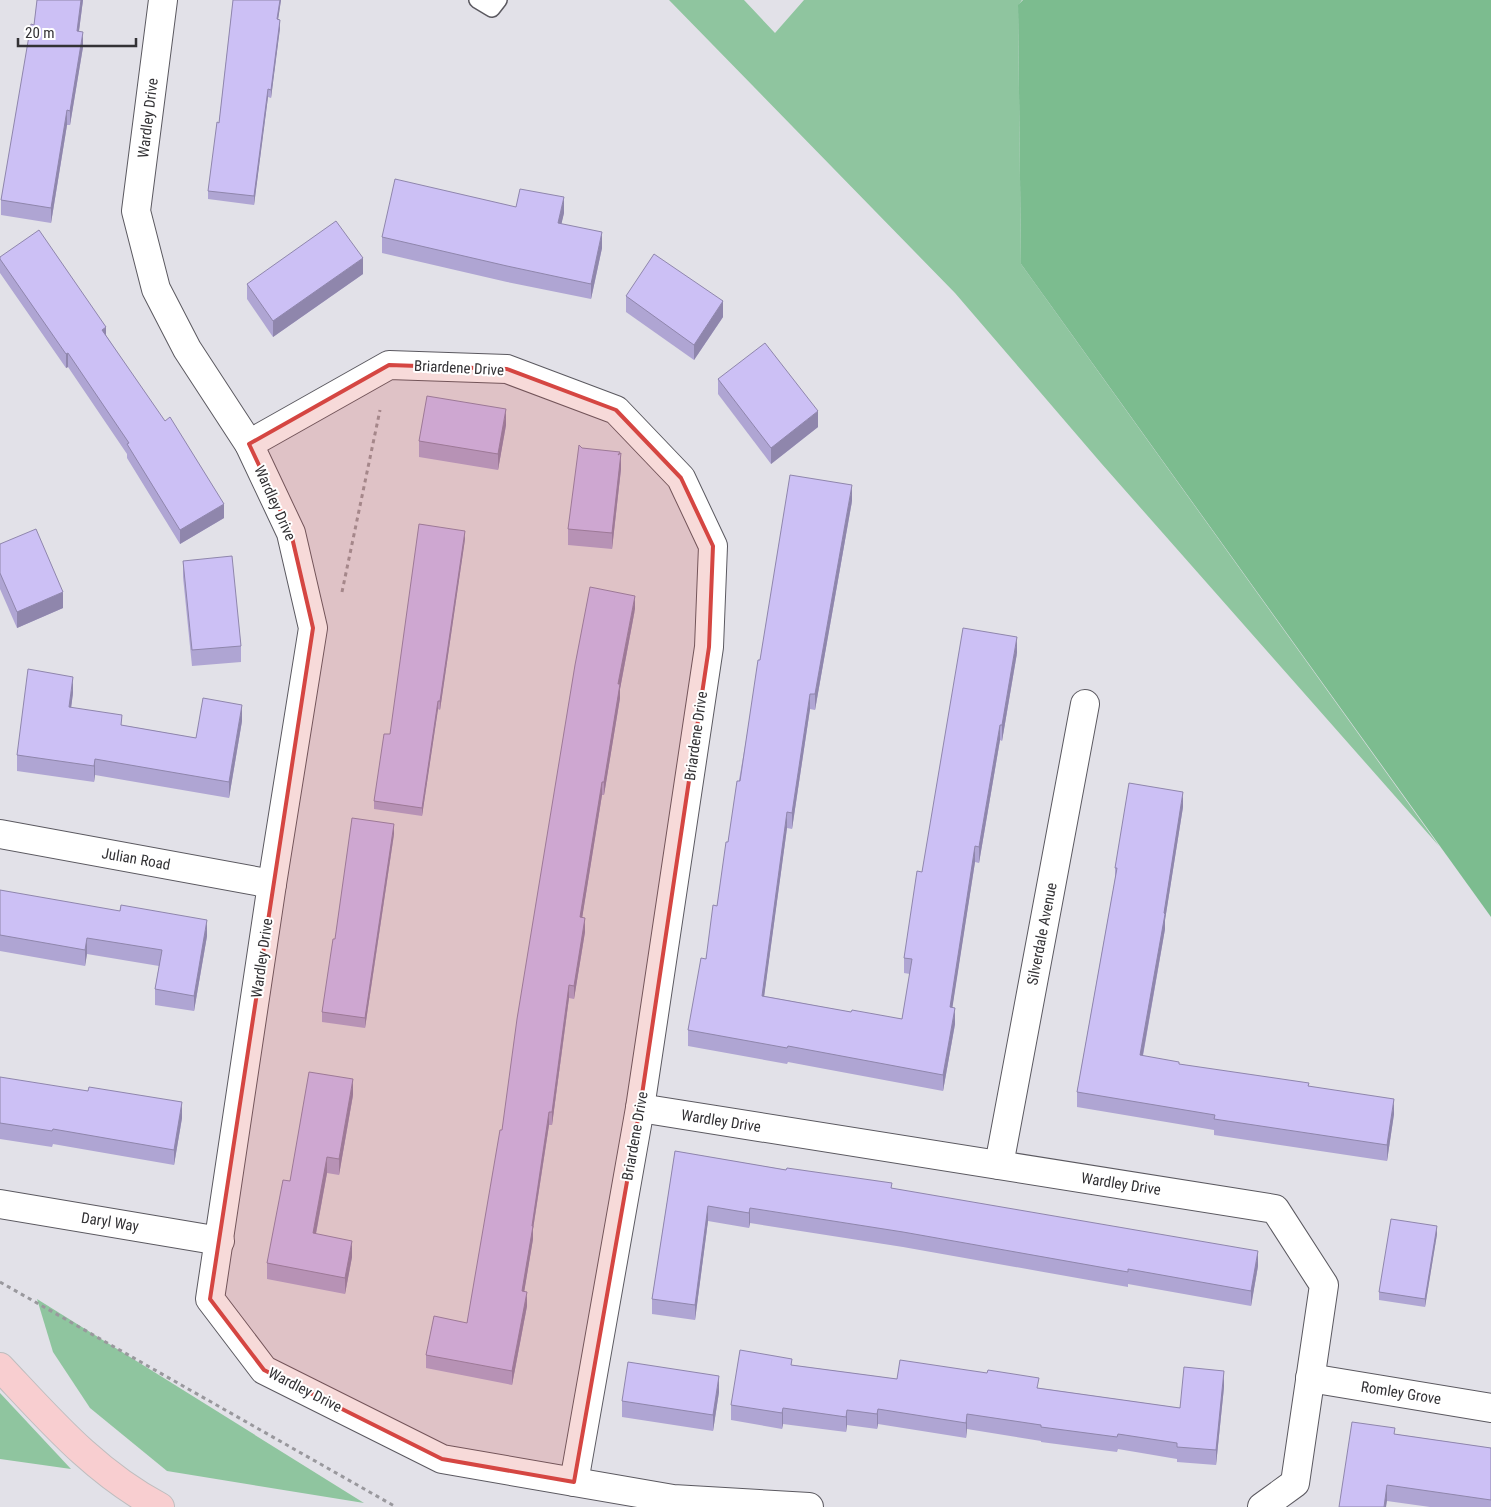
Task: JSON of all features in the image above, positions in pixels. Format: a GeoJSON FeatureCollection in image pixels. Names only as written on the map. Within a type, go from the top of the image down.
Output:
{"type":"FeatureCollection","features":[{"type":"Feature","properties":{"kind":"main road"},"geometry":{"type":"LineString","coordinates":[[0,1367],[72,1443],[112,1478],[160,1507]]}},
{"type":"Feature","properties":{"kind":"street","name":"Wardley Drive"},"geometry":{"type":"LineString","coordinates":[[163,0],[136,211],[156,289],[187,349],[249,444],[292,533],[312,628],[210,1299],[264,1370],[442,1459],[673,1499],[809,1507]]}},
{"type":"Feature","properties":{"kind":"street"},"geometry":{"type":"LineString","coordinates":[[249,444],[390,365]]}},
{"type":"Feature","properties":{"kind":"street","name":"Briardene Drive"},"geometry":{"type":"LineString","coordinates":[[390,365],[507,369],[616,410],[680,478],[713,546],[709,647],[640,1108],[574,1482]]}},
{"type":"Feature","properties":{"kind":"street","name":"Silverdale Avenue"},"geometry":{"type":"LineString","coordinates":[[1000,1165],[1085,704]]}},
{"type":"Feature","properties":{"kind":"street","name":"Julian Road"},"geometry":{"type":"LineString","coordinates":[[0,834],[272,884]]}},
{"type":"Feature","properties":{"kind":"street","name":"Wardley Drive"},"geometry":{"type":"LineString","coordinates":[[640,1108],[1275,1209],[1324,1285],[1295,1483],[1262,1507]]}},
{"type":"Feature","properties":{"kind":"street","name":"Daryl Way"},"geometry":{"type":"LineString","coordinates":[[0,1204],[220,1241]]}},
{"type":"Feature","properties":{"kind":"street","name":"Romley Grove"},"geometry":{"type":"LineString","coordinates":[[1310,1378],[1491,1408]]}},
{"type":"Feature","properties":{"kind":"lane"},"geometry":{"type":"LineString","coordinates":[[477,0],[492,9],[499,0]]}},
{"type":"Feature","properties":{"kind":"path"},"geometry":{"type":"LineString","coordinates":[[341,595],[390,365]]}},
{"type":"Feature","properties":{"kind":"path"},"geometry":{"type":"LineString","coordinates":[[0,1282],[396,1507]]}},
{"type":"Feature","properties":{"kind":"highlighted area"},"geometry":{"type":"Polygon","coordinates":[[[389,365],[507,369],[616,410],[681,478],[713,546],[709,647],[640,1108],[574,1482],[442,1459],[264,1370],[210,1299],[313,628],[291,533],[249,444],[389,365]]]}},
{"type":"Feature","properties":{"kind":"green space"},"geometry":{"type":"Polygon","coordinates":[[[669,0],[744,0],[775,33],[804,0],[1022,0],[1018,6],[1021,264],[1439,846],[1101,463],[955,293],[669,0]]]}},
{"type":"Feature","properties":{"kind":"green space"},"geometry":{"type":"Polygon","coordinates":[[[1023,0],[1491,0],[1491,917],[1021,264],[1018,5],[1023,0]]]}},
{"type":"Feature","properties":{"kind":"green space"},"geometry":{"type":"Polygon","coordinates":[[[37,1299],[364,1503],[167,1471],[90,1408],[53,1352],[37,1299]]]}},
{"type":"Feature","properties":{"kind":"green space"},"geometry":{"type":"Polygon","coordinates":[[[0,1393],[71,1469],[0,1459],[0,1393]]]}},
{"type":"Feature","properties":{"kind":"building"},"geometry":{"type":"Polygon","coordinates":[[[37,0],[81,0],[77,31],[83,32],[70,111],[67,110],[51,208],[1,200],[31,24],[34,25],[37,0]]]}},
{"type":"Feature","properties":{"kind":"building"},"geometry":{"type":"Polygon","coordinates":[[[233,0],[280,0],[277,19],[280,20],[271,90],[268,89],[254,196],[208,191],[217,122],[219,123],[233,0]]]}},
{"type":"Feature","properties":{"kind":"building"},"geometry":{"type":"Polygon","coordinates":[[[395,179],[516,207],[520,189],[564,197],[558,223],[602,232],[591,284],[382,237],[395,179]]]}},
{"type":"Feature","properties":{"kind":"building"},"geometry":{"type":"Polygon","coordinates":[[[336,221],[363,258],[273,321],[247,284],[336,221]]]}},
{"type":"Feature","properties":{"kind":"building"},"geometry":{"type":"Polygon","coordinates":[[[39,230],[106,327],[102,330],[165,421],[170,417],[224,504],[180,530],[127,444],[129,443],[68,353],[66,354],[0,259],[0,257],[39,230]]]}},
{"type":"Feature","properties":{"kind":"building"},"geometry":{"type":"Polygon","coordinates":[[[654,254],[723,301],[694,345],[626,296],[654,254]]]}},
{"type":"Feature","properties":{"kind":"building"},"geometry":{"type":"Polygon","coordinates":[[[765,343],[818,411],[771,448],[718,379],[765,343]]]}},
{"type":"Feature","properties":{"kind":"building"},"geometry":{"type":"Polygon","coordinates":[[[427,396],[506,409],[498,454],[419,441],[427,396]]]}},
{"type":"Feature","properties":{"kind":"building"},"geometry":{"type":"Polygon","coordinates":[[[579,445],[582,448],[620,452],[618,455],[621,453],[612,533],[568,529],[579,445]]]}},
{"type":"Feature","properties":{"kind":"building"},"geometry":{"type":"Polygon","coordinates":[[[790,475],[852,485],[815,694],[810,694],[792,813],[787,812],[762,996],[902,1019],[912,959],[904,958],[917,871],[922,872],[963,628],[1017,637],[979,847],[975,846],[950,1007],[955,1008],[943,1075],[788,1046],[787,1048],[688,1030],[701,958],[706,959],[713,905],[717,906],[737,781],[740,781],[758,660],[760,660],[790,475]]]}},
{"type":"Feature","properties":{"kind":"building"},"geometry":{"type":"Polygon","coordinates":[[[419,524],[465,531],[422,808],[374,801],[384,734],[390,734],[419,524]]]}},
{"type":"Feature","properties":{"kind":"building"},"geometry":{"type":"Polygon","coordinates":[[[36,529],[63,592],[17,612],[0,573],[0,544],[36,529]]]}},
{"type":"Feature","properties":{"kind":"building"},"geometry":{"type":"Polygon","coordinates":[[[232,556],[241,646],[192,650],[183,561],[232,556]]]}},
{"type":"Feature","properties":{"kind":"building"},"geometry":{"type":"Polygon","coordinates":[[[590,587],[635,596],[618,684],[620,684],[580,917],[585,918],[574,986],[569,985],[552,1112],[549,1112],[522,1291],[527,1292],[512,1371],[426,1355],[434,1316],[467,1323],[500,1130],[502,1130],[517,1019],[575,665],[590,587]]]}},
{"type":"Feature","properties":{"kind":"building"},"geometry":{"type":"Polygon","coordinates":[[[28,669],[73,677],[69,707],[122,715],[121,725],[196,738],[203,698],[242,705],[229,782],[95,759],[94,766],[17,755],[28,669]]]}},
{"type":"Feature","properties":{"kind":"building"},"geometry":{"type":"Polygon","coordinates":[[[1129,783],[1183,792],[1165,914],[1140,1055],[1179,1062],[1179,1064],[1309,1083],[1308,1086],[1394,1099],[1387,1145],[1214,1119],[1215,1115],[1077,1092],[1117,868],[1115,868],[1129,783]]]}},
{"type":"Feature","properties":{"kind":"building"},"geometry":{"type":"Polygon","coordinates":[[[352,818],[394,824],[365,1018],[322,1012],[333,939],[335,939],[352,818]]]}},
{"type":"Feature","properties":{"kind":"building"},"geometry":{"type":"Polygon","coordinates":[[[0,890],[120,911],[121,905],[207,920],[194,996],[155,989],[162,950],[87,938],[85,950],[0,935],[0,890]]]}},
{"type":"Feature","properties":{"kind":"building"},"geometry":{"type":"Polygon","coordinates":[[[309,1072],[353,1079],[339,1159],[327,1157],[313,1233],[352,1241],[345,1278],[267,1263],[283,1180],[290,1181],[309,1072]]]}},
{"type":"Feature","properties":{"kind":"building"},"geometry":{"type":"Polygon","coordinates":[[[0,1077],[88,1091],[89,1087],[182,1102],[174,1150],[53,1129],[52,1131],[0,1123],[0,1077]]]}},
{"type":"Feature","properties":{"kind":"building"},"geometry":{"type":"Polygon","coordinates":[[[675,1151],[786,1170],[787,1168],[892,1183],[891,1188],[1258,1251],[1251,1291],[1128,1269],[1128,1272],[903,1232],[750,1208],[749,1213],[708,1206],[695,1305],[652,1299],[675,1151]]]}},
{"type":"Feature","properties":{"kind":"building"},"geometry":{"type":"Polygon","coordinates":[[[1391,1219],[1437,1226],[1425,1299],[1379,1292],[1391,1219]]]}},
{"type":"Feature","properties":{"kind":"building"},"geometry":{"type":"Polygon","coordinates":[[[740,1350],[792,1359],[791,1365],[897,1379],[900,1360],[987,1373],[988,1370],[1039,1378],[1037,1388],[1180,1408],[1184,1367],[1224,1371],[1216,1450],[1177,1447],[1177,1443],[1118,1434],[1117,1437],[1041,1427],[1041,1425],[967,1414],[966,1423],[878,1409],[877,1414],[847,1410],[846,1417],[783,1408],[782,1413],[731,1405],[740,1350]]]}},
{"type":"Feature","properties":{"kind":"building"},"geometry":{"type":"Polygon","coordinates":[[[628,1362],[719,1376],[713,1415],[622,1401],[628,1362]]]}},
{"type":"Feature","properties":{"kind":"building"},"geometry":{"type":"Polygon","coordinates":[[[1352,1422],[1395,1428],[1394,1434],[1491,1448],[1491,1500],[1387,1485],[1384,1507],[1339,1507],[1352,1422]]]}}]}
